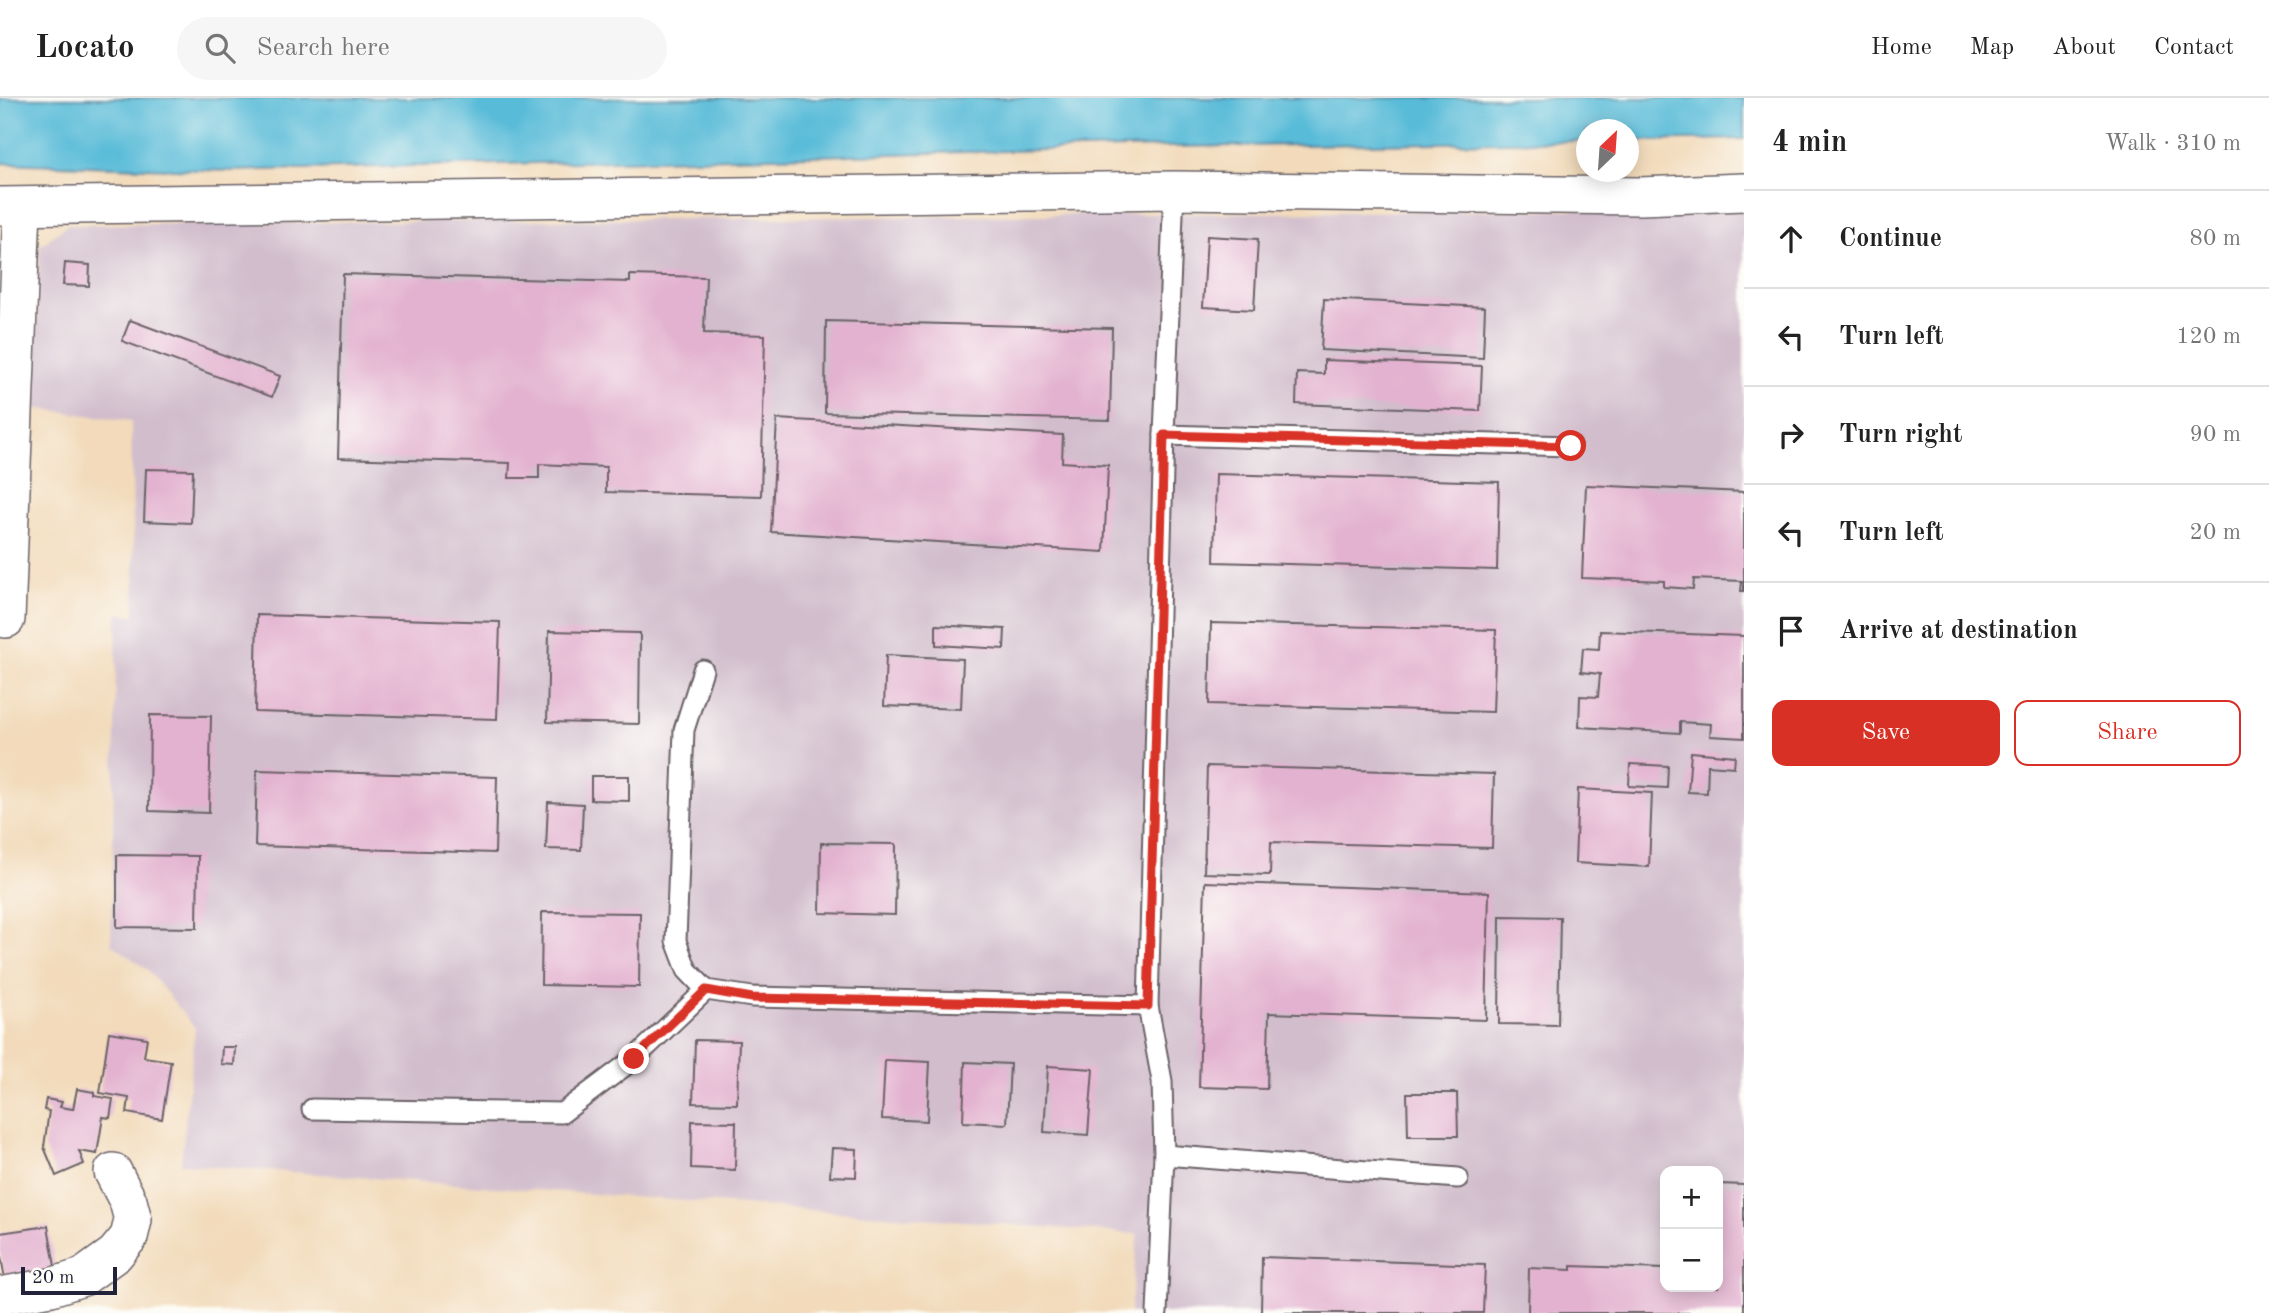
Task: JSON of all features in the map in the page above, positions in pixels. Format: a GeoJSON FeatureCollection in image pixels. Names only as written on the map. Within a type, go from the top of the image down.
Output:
{"type":"FeatureCollection","features":[{"type":"Feature","properties":{"kind":"street"},"geometry":{"type":"LineString","coordinates":[[6,619],[11,206],[1174,190],[1640,196],[1744,192]]}},
{"type":"Feature","properties":{"kind":"street"},"geometry":{"type":"LineString","coordinates":[[0,1296],[51,1287],[83,1277],[116,1254],[129,1237],[133,1220],[128,1201],[113,1172]]}},
{"type":"Feature","properties":{"kind":"lane"},"geometry":{"type":"LineString","coordinates":[[1157,1313],[1164,1155],[1162,1081],[1148,1006],[1164,435],[1174,190]]}},
{"type":"Feature","properties":{"kind":"lane"},"geometry":{"type":"LineString","coordinates":[[1164,435],[1571,446]]}},
{"type":"Feature","properties":{"kind":"lane"},"geometry":{"type":"LineString","coordinates":[[702,670],[684,730],[676,941],[687,970],[706,990],[752,998],[1148,1006]]}},
{"type":"Feature","properties":{"kind":"lane"},"geometry":{"type":"LineString","coordinates":[[312,1110],[562,1113],[634,1059],[706,990]]}},
{"type":"Feature","properties":{"kind":"lane"},"geometry":{"type":"LineString","coordinates":[[1164,1155],[1458,1178]]}},
{"type":"Feature","properties":{"kind":"shaded area"},"geometry":{"type":"Polygon","coordinates":[[[1744,208],[1744,1313],[1130,1313],[1138,1234],[181,1164],[195,1028],[147,969],[111,944],[117,613],[135,616],[131,421],[34,408],[40,246],[67,225],[1744,208]]]}},
{"type":"Feature","properties":{"kind":"water"},"geometry":{"type":"Polygon","coordinates":[[[0,98],[1744,98],[1744,139],[1639,141],[1639,119],[1576,119],[1576,141],[1165,147],[230,171],[0,163],[0,98]]]}},
{"type":"Feature","properties":{"kind":"building"},"geometry":{"type":"Polygon","coordinates":[[[1207,236],[1258,239],[1254,310],[1203,307],[1207,236]]]}},
{"type":"Feature","properties":{"kind":"building"},"geometry":{"type":"Polygon","coordinates":[[[65,263],[90,265],[89,286],[63,285],[65,263]]]}},
{"type":"Feature","properties":{"kind":"building"},"geometry":{"type":"Polygon","coordinates":[[[343,274],[630,282],[630,275],[706,277],[704,333],[765,335],[761,496],[606,492],[606,467],[539,464],[539,478],[509,478],[510,463],[338,458],[343,274]]]}},
{"type":"Feature","properties":{"kind":"building"},"geometry":{"type":"Polygon","coordinates":[[[1324,299],[1485,307],[1483,358],[1321,350],[1324,299]]]}},
{"type":"Feature","properties":{"kind":"building"},"geometry":{"type":"Polygon","coordinates":[[[130,320],[280,376],[272,397],[122,341],[130,320]]]}},
{"type":"Feature","properties":{"kind":"building"},"geometry":{"type":"Polygon","coordinates":[[[826,321],[1112,328],[1110,420],[825,413],[826,321]]]}},
{"type":"Feature","properties":{"kind":"building"},"geometry":{"type":"Polygon","coordinates":[[[1324,360],[1482,366],[1480,411],[1296,404],[1297,373],[1324,374],[1324,360]]]}},
{"type":"Feature","properties":{"kind":"building"},"geometry":{"type":"Polygon","coordinates":[[[777,419],[1063,435],[1062,462],[1108,465],[1104,552],[771,532],[777,419]]]}},
{"type":"Feature","properties":{"kind":"building"},"geometry":{"type":"Polygon","coordinates":[[[146,469],[193,470],[191,523],[144,521],[146,469]]]}},
{"type":"Feature","properties":{"kind":"building"},"geometry":{"type":"Polygon","coordinates":[[[1216,474],[1499,482],[1497,570],[1214,562],[1216,474]]]}},
{"type":"Feature","properties":{"kind":"building"},"geometry":{"type":"Polygon","coordinates":[[[1586,485],[1744,492],[1744,591],[1741,591],[1742,581],[1694,579],[1693,589],[1664,587],[1664,581],[1582,578],[1586,485]]]}},
{"type":"Feature","properties":{"kind":"building"},"geometry":{"type":"Polygon","coordinates":[[[257,615],[500,622],[497,719],[255,712],[257,615]]]}},
{"type":"Feature","properties":{"kind":"building"},"geometry":{"type":"Polygon","coordinates":[[[1211,623],[1496,630],[1493,712],[1209,704],[1211,623]]]}},
{"type":"Feature","properties":{"kind":"building"},"geometry":{"type":"Polygon","coordinates":[[[936,625],[1005,629],[1004,649],[936,645],[936,625]]]}},
{"type":"Feature","properties":{"kind":"building"},"geometry":{"type":"Polygon","coordinates":[[[549,631],[640,633],[639,724],[547,722],[549,631]]]}},
{"type":"Feature","properties":{"kind":"building"},"geometry":{"type":"Polygon","coordinates":[[[1600,631],[1744,636],[1744,738],[1710,736],[1711,724],[1680,722],[1680,733],[1579,727],[1580,696],[1598,697],[1600,674],[1581,672],[1583,648],[1599,649],[1600,631]]]}},
{"type":"Feature","properties":{"kind":"building"},"geometry":{"type":"Polygon","coordinates":[[[886,655],[963,659],[961,709],[884,706],[886,655]]]}},
{"type":"Feature","properties":{"kind":"building"},"geometry":{"type":"Polygon","coordinates":[[[150,715],[211,716],[209,813],[149,811],[150,715]]]}},
{"type":"Feature","properties":{"kind":"building"},"geometry":{"type":"Polygon","coordinates":[[[1691,752],[1735,756],[1734,767],[1708,765],[1707,793],[1688,792],[1691,752]]]}},
{"type":"Feature","properties":{"kind":"building"},"geometry":{"type":"Polygon","coordinates":[[[1630,764],[1668,766],[1667,788],[1629,786],[1630,764]]]}},
{"type":"Feature","properties":{"kind":"building"},"geometry":{"type":"Polygon","coordinates":[[[1207,766],[1494,774],[1492,848],[1271,842],[1270,875],[1204,873],[1207,766]]]}},
{"type":"Feature","properties":{"kind":"building"},"geometry":{"type":"Polygon","coordinates":[[[257,770],[497,777],[495,853],[255,846],[257,770]]]}},
{"type":"Feature","properties":{"kind":"building"},"geometry":{"type":"Polygon","coordinates":[[[591,776],[629,776],[629,801],[591,800],[591,776]]]}},
{"type":"Feature","properties":{"kind":"building"},"geometry":{"type":"Polygon","coordinates":[[[1578,789],[1652,793],[1649,867],[1575,863],[1578,789]]]}},
{"type":"Feature","properties":{"kind":"building"},"geometry":{"type":"Polygon","coordinates":[[[548,802],[583,804],[581,850],[546,849],[548,802]]]}},
{"type":"Feature","properties":{"kind":"building"},"geometry":{"type":"Polygon","coordinates":[[[821,843],[896,844],[895,915],[820,913],[821,843]]]}},
{"type":"Feature","properties":{"kind":"building"},"geometry":{"type":"Polygon","coordinates":[[[117,855],[198,856],[197,928],[117,927],[117,855]]]}},
{"type":"Feature","properties":{"kind":"building"},"geometry":{"type":"Polygon","coordinates":[[[1205,882],[1489,892],[1486,1020],[1269,1013],[1267,1089],[1199,1087],[1205,882]]]}},
{"type":"Feature","properties":{"kind":"building"},"geometry":{"type":"Polygon","coordinates":[[[542,912],[640,913],[639,987],[541,985],[542,912]]]}},
{"type":"Feature","properties":{"kind":"building"},"geometry":{"type":"Polygon","coordinates":[[[1500,916],[1560,917],[1558,1025],[1499,1024],[1500,916]]]}},
{"type":"Feature","properties":{"kind":"building"},"geometry":{"type":"Polygon","coordinates":[[[109,1032],[147,1038],[144,1057],[171,1061],[162,1119],[127,1113],[129,1098],[100,1093],[109,1032]]]}},
{"type":"Feature","properties":{"kind":"building"},"geometry":{"type":"Polygon","coordinates":[[[695,1040],[739,1041],[737,1104],[693,1103],[695,1040]]]}},
{"type":"Feature","properties":{"kind":"building"},"geometry":{"type":"Polygon","coordinates":[[[222,1047],[235,1047],[234,1065],[221,1064],[222,1047]]]}},
{"type":"Feature","properties":{"kind":"building"},"geometry":{"type":"Polygon","coordinates":[[[885,1060],[930,1062],[927,1121],[882,1119],[885,1060]]]}},
{"type":"Feature","properties":{"kind":"building"},"geometry":{"type":"Polygon","coordinates":[[[965,1062],[1010,1064],[1007,1124],[963,1122],[965,1062]]]}},
{"type":"Feature","properties":{"kind":"building"},"geometry":{"type":"Polygon","coordinates":[[[1048,1066],[1093,1069],[1088,1135],[1044,1132],[1048,1066]]]}},
{"type":"Feature","properties":{"kind":"building"},"geometry":{"type":"Polygon","coordinates":[[[77,1089],[94,1092],[94,1096],[113,1099],[110,1118],[103,1117],[97,1154],[79,1151],[84,1164],[56,1176],[44,1147],[49,1111],[44,1110],[46,1099],[62,1102],[60,1107],[73,1109],[77,1089]]]}},
{"type":"Feature","properties":{"kind":"building"},"geometry":{"type":"Polygon","coordinates":[[[1407,1093],[1457,1093],[1458,1136],[1408,1136],[1407,1093]]]}},
{"type":"Feature","properties":{"kind":"building"},"geometry":{"type":"Polygon","coordinates":[[[692,1121],[736,1122],[735,1170],[691,1168],[692,1121]]]}},
{"type":"Feature","properties":{"kind":"building"},"geometry":{"type":"Polygon","coordinates":[[[832,1148],[857,1149],[856,1177],[830,1176],[832,1148]]]}},
{"type":"Feature","properties":{"kind":"building"},"geometry":{"type":"Polygon","coordinates":[[[1723,1184],[1744,1185],[1744,1313],[1528,1313],[1529,1268],[1571,1270],[1571,1266],[1660,1269],[1660,1292],[1723,1292],[1723,1184]]]}},
{"type":"Feature","properties":{"kind":"building"},"geometry":{"type":"Polygon","coordinates":[[[48,1226],[56,1272],[5,1280],[0,1233],[48,1226]]]}},
{"type":"Feature","properties":{"kind":"building"},"geometry":{"type":"Polygon","coordinates":[[[1262,1257],[1485,1265],[1483,1313],[1261,1313],[1262,1257]]]}},
{"type":"Feature","properties":{"kind":"route"},"geometry":{"type":"LineString","coordinates":[[634,1059],[706,990],[752,998],[1148,1006],[1164,435],[1571,446]]}}]}
